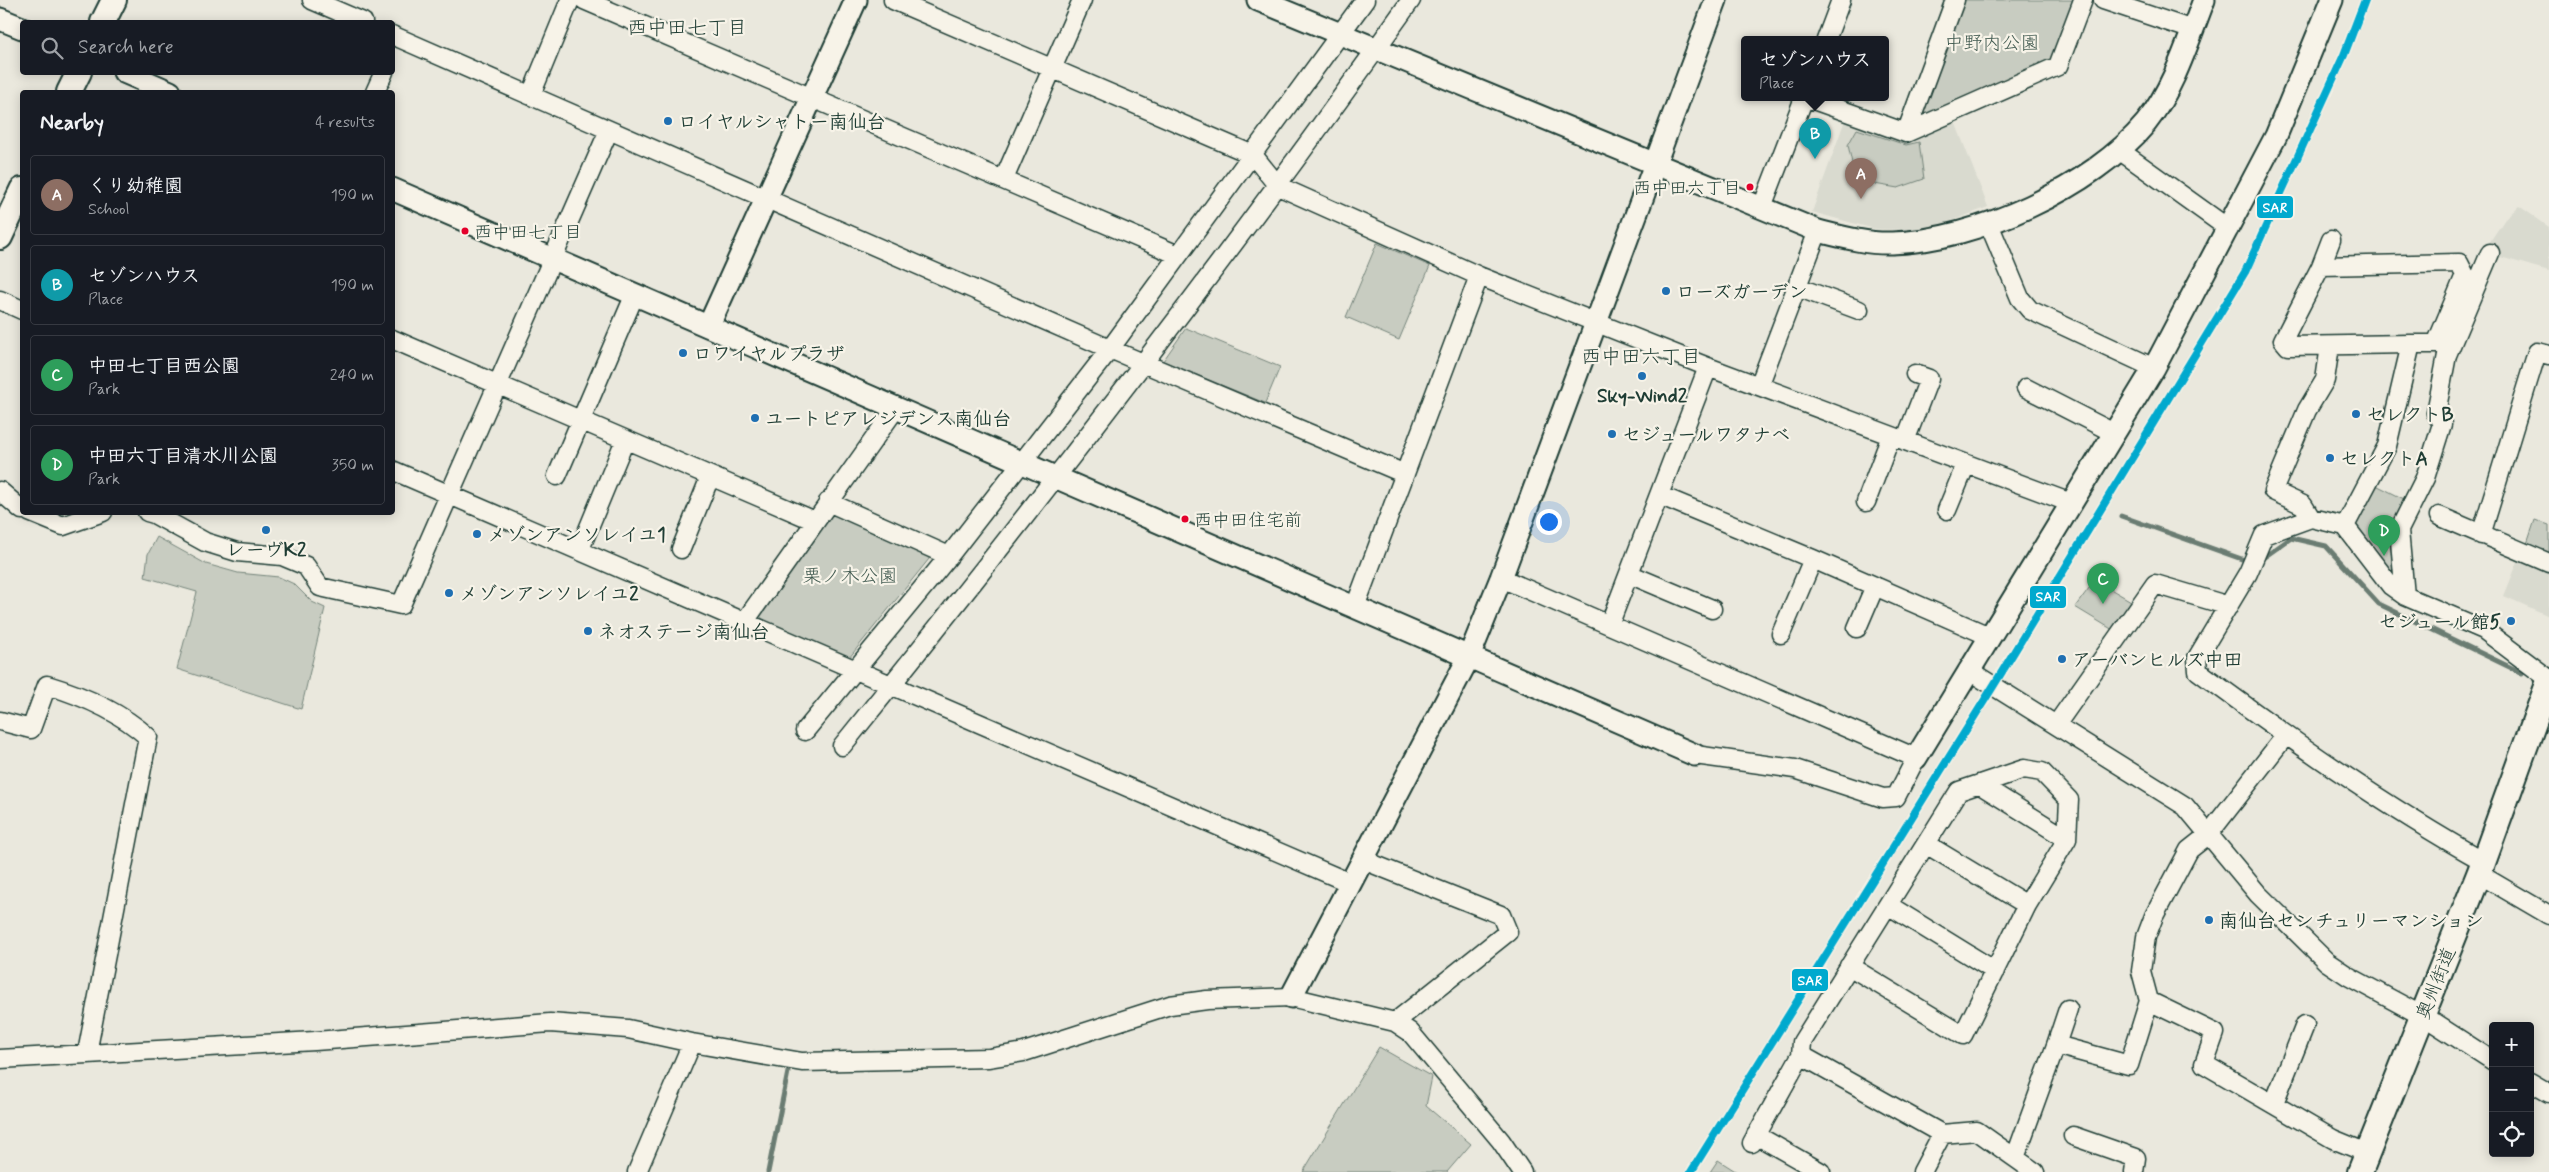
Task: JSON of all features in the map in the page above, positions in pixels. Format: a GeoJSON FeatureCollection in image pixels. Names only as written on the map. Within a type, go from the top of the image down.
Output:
{"type":"FeatureCollection","features":[{"type":"Feature","properties":{"kind":"main road"},"geometry":{"type":"LineString","coordinates":[[104,20],[114,0]]}},
{"type":"Feature","properties":{"kind":"main road"},"geometry":{"type":"LineString","coordinates":[[70,90],[78,75]]}},
{"type":"Feature","properties":{"kind":"main road"},"geometry":{"type":"LineString","coordinates":[[0,237],[20,194]]}},
{"type":"Feature","properties":{"kind":"main road","name":"奥州街道"},"geometry":{"type":"LineString","coordinates":[[2363,1166],[2481,867],[2549,680]]}},
{"type":"Feature","properties":{"kind":"street"},"geometry":{"type":"LineString","coordinates":[[314,0],[359,20]]}},
{"type":"Feature","properties":{"kind":"street"},"geometry":{"type":"LineString","coordinates":[[531,95],[570,0]]}},
{"type":"Feature","properties":{"kind":"street"},"geometry":{"type":"LineString","coordinates":[[584,0],[613,6],[811,98],[1004,179],[1178,256]]}},
{"type":"Feature","properties":{"kind":"street"},"geometry":{"type":"LineString","coordinates":[[709,325],[856,0]]}},
{"type":"Feature","properties":{"kind":"street"},"geometry":{"type":"LineString","coordinates":[[893,0],[1253,155],[1278,186],[1479,276],[1708,367],[2071,503]]}},
{"type":"Feature","properties":{"kind":"street"},"geometry":{"type":"LineString","coordinates":[[1004,179],[1082,0]]}},
{"type":"Feature","properties":{"kind":"street"},"geometry":{"type":"LineString","coordinates":[[1258,0],[1818,231],[1849,238],[1892,243],[1944,238],[1989,224],[2088,176],[2146,122],[2170,84],[2204,0]]}},
{"type":"Feature","properties":{"kind":"street"},"geometry":{"type":"LineString","coordinates":[[805,731],[949,556],[1110,349],[1365,0]]}},
{"type":"Feature","properties":{"kind":"street"},"geometry":{"type":"LineString","coordinates":[[842,746],[1056,477],[1143,363],[1278,186],[1411,0]]}},
{"type":"Feature","properties":{"kind":"street"},"geometry":{"type":"LineString","coordinates":[[1291,997],[1469,657],[1501,578],[1594,323],[1716,0]]}},
{"type":"Feature","properties":{"kind":"street"},"geometry":{"type":"LineString","coordinates":[[1828,36],[1841,0]]}},
{"type":"Feature","properties":{"kind":"street"},"geometry":{"type":"LineString","coordinates":[[1906,133],[1955,0]]}},
{"type":"Feature","properties":{"kind":"street"},"geometry":{"type":"LineString","coordinates":[[1816,101],[1906,133],[2058,66],[2083,0]]}},
{"type":"Feature","properties":{"kind":"street"},"geometry":{"type":"LineString","coordinates":[[2104,0],[2192,30]]}},
{"type":"Feature","properties":{"kind":"street"},"geometry":{"type":"LineString","coordinates":[[395,190],[709,325],[1695,755],[1796,769],[1883,798],[1896,797],[1916,758],[1968,670],[2154,368],[2229,229],[2276,136],[2332,0]]}},
{"type":"Feature","properties":{"kind":"street"},"geometry":{"type":"LineString","coordinates":[[0,19],[20,27]]}},
{"type":"Feature","properties":{"kind":"street"},"geometry":{"type":"LineString","coordinates":[[395,42],[531,95],[1110,349],[1404,474]]}},
{"type":"Feature","properties":{"kind":"street"},"geometry":{"type":"LineString","coordinates":[[131,75],[165,90]]}},
{"type":"Feature","properties":{"kind":"street"},"geometry":{"type":"LineString","coordinates":[[376,90],[383,75]]}},
{"type":"Feature","properties":{"kind":"street"},"geometry":{"type":"LineString","coordinates":[[1762,208],[1803,101]]}},
{"type":"Feature","properties":{"kind":"street"},"geometry":{"type":"LineString","coordinates":[[156,515],[206,542],[237,552],[282,556],[306,566],[320,588],[401,605],[609,130]]}},
{"type":"Feature","properties":{"kind":"street"},"geometry":{"type":"LineString","coordinates":[[2118,150],[2229,229]]}},
{"type":"Feature","properties":{"kind":"street"},"geometry":{"type":"LineString","coordinates":[[1989,224],[2020,298],[2030,310],[2154,368]]}},
{"type":"Feature","properties":{"kind":"street"},"geometry":{"type":"LineString","coordinates":[[1759,386],[1818,231]]}},
{"type":"Feature","properties":{"kind":"street"},"geometry":{"type":"LineString","coordinates":[[2321,266],[2459,263],[2465,274],[2436,344],[2288,346],[2283,340],[2321,266],[2331,240]]}},
{"type":"Feature","properties":{"kind":"street"},"geometry":{"type":"LineString","coordinates":[[2405,596],[2399,530],[2424,478],[2442,424],[2436,413],[2447,355],[2490,253]]}},
{"type":"Feature","properties":{"kind":"street"},"geometry":{"type":"LineString","coordinates":[[1355,607],[1479,276]]}},
{"type":"Feature","properties":{"kind":"street"},"geometry":{"type":"LineString","coordinates":[[1796,287],[1859,310]]}},
{"type":"Feature","properties":{"kind":"street"},"geometry":{"type":"LineString","coordinates":[[557,476],[635,294]]}},
{"type":"Feature","properties":{"kind":"street"},"geometry":{"type":"LineString","coordinates":[[0,300],[20,309]]}},
{"type":"Feature","properties":{"kind":"street"},"geometry":{"type":"LineString","coordinates":[[395,340],[815,521]]}},
{"type":"Feature","properties":{"kind":"street"},"geometry":{"type":"LineString","coordinates":[[2346,526],[2387,446],[2411,344]]}},
{"type":"Feature","properties":{"kind":"street"},"geometry":{"type":"LineString","coordinates":[[2310,518],[2303,505],[2273,491],[2306,410],[2325,380],[2330,346]]}},
{"type":"Feature","properties":{"kind":"street"},"geometry":{"type":"LineString","coordinates":[[2481,534],[2537,352],[2549,356]]}},
{"type":"Feature","properties":{"kind":"street"},"geometry":{"type":"LineString","coordinates":[[1610,623],[1708,367]]}},
{"type":"Feature","properties":{"kind":"street"},"geometry":{"type":"LineString","coordinates":[[1866,502],[1929,379],[1914,374]]}},
{"type":"Feature","properties":{"kind":"street"},"geometry":{"type":"LineString","coordinates":[[2026,388],[2114,433]]}},
{"type":"Feature","properties":{"kind":"street"},"geometry":{"type":"LineString","coordinates":[[744,621],[896,408]]}},
{"type":"Feature","properties":{"kind":"street"},"geometry":{"type":"LineString","coordinates":[[580,549],[625,440]]}},
{"type":"Feature","properties":{"kind":"street"},"geometry":{"type":"LineString","coordinates":[[1947,510],[1966,464]]}},
{"type":"Feature","properties":{"kind":"street"},"geometry":{"type":"LineString","coordinates":[[395,471],[580,549],[1350,883]]}},
{"type":"Feature","properties":{"kind":"street"},"geometry":{"type":"LineString","coordinates":[[681,548],[710,477]]}},
{"type":"Feature","properties":{"kind":"street"},"geometry":{"type":"LineString","coordinates":[[0,491],[20,508]]}},
{"type":"Feature","properties":{"kind":"street"},"geometry":{"type":"LineString","coordinates":[[1659,495],[1813,559],[1989,636]]}},
{"type":"Feature","properties":{"kind":"street"},"geometry":{"type":"LineString","coordinates":[[828,502],[949,556]]}},
{"type":"Feature","properties":{"kind":"street"},"geometry":{"type":"LineString","coordinates":[[36,515],[63,526],[80,517]]}},
{"type":"Feature","properties":{"kind":"street"},"geometry":{"type":"LineString","coordinates":[[2439,516],[2549,564]]}},
{"type":"Feature","properties":{"kind":"street"},"geometry":{"type":"LineString","coordinates":[[2549,680],[2484,630],[2405,596],[2391,586],[2346,526],[2310,518],[2264,535],[2251,565],[2229,606],[2197,658],[2198,671],[2379,800],[2481,867],[2549,915]]}},
{"type":"Feature","properties":{"kind":"street"},"geometry":{"type":"LineString","coordinates":[[1781,634],[1813,559]]}},
{"type":"Feature","properties":{"kind":"street"},"geometry":{"type":"LineString","coordinates":[[1629,574],[1712,610]]}},
{"type":"Feature","properties":{"kind":"street"},"geometry":{"type":"LineString","coordinates":[[1501,578],[1610,623],[1916,758]]}},
{"type":"Feature","properties":{"kind":"street"},"geometry":{"type":"LineString","coordinates":[[2056,724],[2155,584],[2229,606]]}},
{"type":"Feature","properties":{"kind":"street"},"geometry":{"type":"LineString","coordinates":[[1857,628],[1875,586]]}},
{"type":"Feature","properties":{"kind":"street"},"geometry":{"type":"LineString","coordinates":[[1968,670],[2185,806],[2258,894],[2327,962],[2348,976],[2422,1016],[2489,1058]]}},
{"type":"Feature","properties":{"kind":"street"},"geometry":{"type":"LineString","coordinates":[[0,721],[32,729],[48,685],[78,695],[121,716],[148,736],[87,1053]]}},
{"type":"Feature","properties":{"kind":"street"},"geometry":{"type":"LineString","coordinates":[[2056,1045],[2129,1065],[2149,1001],[2141,971],[2146,937],[2154,916],[2189,850],[2208,835],[2286,735]]}},
{"type":"Feature","properties":{"kind":"street"},"geometry":{"type":"LineString","coordinates":[[1821,1172],[1754,1139],[1801,1056],[1802,1042],[1849,966],[1959,791],[2024,769],[2042,772],[2069,800],[2067,838],[2027,905],[1963,1034],[1849,966]]}},
{"type":"Feature","properties":{"kind":"street"},"geometry":{"type":"LineString","coordinates":[[1979,784],[2067,838]]}},
{"type":"Feature","properties":{"kind":"street"},"geometry":{"type":"LineString","coordinates":[[1926,844],[2027,905]]}},
{"type":"Feature","properties":{"kind":"street"},"geometry":{"type":"LineString","coordinates":[[1363,860],[1501,915],[1508,932],[1395,1022]]}},
{"type":"Feature","properties":{"kind":"street"},"geometry":{"type":"LineString","coordinates":[[1888,905],[1995,971]]}},
{"type":"Feature","properties":{"kind":"street"},"geometry":{"type":"LineString","coordinates":[[0,1059],[315,1041],[550,1022],[628,1028],[692,1044],[802,1062],[989,1058],[1024,1052],[1170,1005],[1207,1000],[1291,997],[1395,1022],[1416,1039],[1501,1140],[1522,1172]]}},
{"type":"Feature","properties":{"kind":"street"},"geometry":{"type":"LineString","coordinates":[[2149,1001],[2215,1033],[2204,1064],[2333,1139],[2363,1166]]}},
{"type":"Feature","properties":{"kind":"street"},"geometry":{"type":"LineString","coordinates":[[2015,1158],[2068,1009]]}},
{"type":"Feature","properties":{"kind":"street"},"geometry":{"type":"LineString","coordinates":[[2274,1103],[2305,1026]]}},
{"type":"Feature","properties":{"kind":"street"},"geometry":{"type":"LineString","coordinates":[[637,1172],[692,1044]]}},
{"type":"Feature","properties":{"kind":"street"},"geometry":{"type":"LineString","coordinates":[[1801,1056],[1942,1134],[1977,1131],[2035,1172]]}},
{"type":"Feature","properties":{"kind":"street"},"geometry":{"type":"LineString","coordinates":[[2534,1084],[2549,1093]]}},
{"type":"Feature","properties":{"kind":"street"},"geometry":{"type":"LineString","coordinates":[[1922,1172],[1942,1134]]}},
{"type":"Feature","properties":{"kind":"street"},"geometry":{"type":"LineString","coordinates":[[2073,1136],[2136,1158],[2134,1172]]}},
{"type":"Feature","properties":{"kind":"shaded area"},"geometry":{"type":"Polygon","coordinates":[[[1954,119],[1988,207],[1941,225],[1911,230],[1875,229],[1812,212],[1845,120],[1907,139],[1954,119]]]}},
{"type":"Feature","properties":{"kind":"shaded area"},"geometry":{"type":"Polygon","coordinates":[[[2519,206],[2549,227],[2549,271],[2483,252],[2505,219],[2519,206]]]}},
{"type":"Feature","properties":{"kind":"shaded area"},"geometry":{"type":"Polygon","coordinates":[[[2519,559],[2549,572],[2549,616],[2504,596],[2519,559]]]}},
{"type":"Feature","properties":{"kind":"green space","name":"中野内公園"},"geometry":{"type":"Polygon","coordinates":[[[1963,0],[2075,0],[2051,61],[1928,116],[1921,108],[1963,0]]]}},
{"type":"Feature","properties":{"kind":"green space"},"geometry":{"type":"Polygon","coordinates":[[[1857,129],[1906,145],[1919,142],[1924,179],[1898,188],[1856,181],[1848,145],[1857,129]]]}},
{"type":"Feature","properties":{"kind":"green space"},"geometry":{"type":"Polygon","coordinates":[[[1377,243],[1430,266],[1399,340],[1346,317],[1377,243]]]}},
{"type":"Feature","properties":{"kind":"green space"},"geometry":{"type":"Polygon","coordinates":[[[1186,328],[1280,367],[1265,403],[1163,361],[1186,328]]]}},
{"type":"Feature","properties":{"kind":"green space"},"geometry":{"type":"Polygon","coordinates":[[[2374,484],[2406,500],[2395,584],[2353,523],[2374,484]]]}},
{"type":"Feature","properties":{"kind":"green space","name":"栗ノ木公園"},"geometry":{"type":"Polygon","coordinates":[[[836,513],[928,554],[929,559],[849,658],[763,621],[760,615],[831,515],[836,513]]]}},
{"type":"Feature","properties":{"kind":"green space"},"geometry":{"type":"Polygon","coordinates":[[[2535,520],[2549,525],[2549,557],[2526,547],[2535,520]]]}},
{"type":"Feature","properties":{"kind":"green space"},"geometry":{"type":"Polygon","coordinates":[[[157,537],[206,564],[238,573],[279,577],[294,584],[312,602],[325,608],[301,709],[177,669],[197,592],[145,577],[148,554],[157,537]]]}},
{"type":"Feature","properties":{"kind":"green space"},"geometry":{"type":"Polygon","coordinates":[[[2095,580],[2131,601],[2113,630],[2075,607],[2095,580]]]}},
{"type":"Feature","properties":{"kind":"green space"},"geometry":{"type":"Polygon","coordinates":[[[1379,1047],[1432,1077],[1426,1106],[1471,1144],[1447,1172],[1303,1172],[1379,1047]]]}},
{"type":"Feature","properties":{"kind":"green space"},"geometry":{"type":"Polygon","coordinates":[[[1718,1160],[1737,1172],[1710,1172],[1718,1160]]]}},
{"type":"Feature","properties":{"kind":"waterway"},"geometry":{"type":"LineString","coordinates":[[2121,516],[2250,562]]}},
{"type":"Feature","properties":{"kind":"waterway"},"geometry":{"type":"LineString","coordinates":[[2260,560],[2291,538],[2326,546],[2379,604],[2522,673]]}},
{"type":"Feature","properties":{"kind":"waterway"},"geometry":{"type":"LineString","coordinates":[[768,1172],[788,1072]]}},
{"type":"Feature","properties":{"kind":"transit line","name":"SAR"},"geometry":{"type":"LineString","coordinates":[[1691,1172],[1994,685],[2245,272],[2344,55],[2365,0]]}},
{"type":"Feature","properties":{"kind":"place","name":"ロイヤルシャトー南仙台"},"geometry":{"type":"Point","coordinates":[668,121]}},
{"type":"Feature","properties":{"kind":"place","name":"セゾンハウス"},"geometry":{"type":"Point","coordinates":[1815,159]}},
{"type":"Feature","properties":{"kind":"place","name":"西中田六丁目"},"geometry":{"type":"Point","coordinates":[1750,187]}},
{"type":"Feature","properties":{"kind":"place","name":"くり幼稚園"},"geometry":{"type":"Point","coordinates":[1861,199]}},
{"type":"Feature","properties":{"kind":"place","name":"西中田七丁目"},"geometry":{"type":"Point","coordinates":[465,231]}},
{"type":"Feature","properties":{"kind":"place","name":"ローズガーデン"},"geometry":{"type":"Point","coordinates":[1666,291]}},
{"type":"Feature","properties":{"kind":"place","name":"ロワイヤルプラザ"},"geometry":{"type":"Point","coordinates":[683,353]}},
{"type":"Feature","properties":{"kind":"place","name":"Sky-Wind2"},"geometry":{"type":"Point","coordinates":[1642,376]}},
{"type":"Feature","properties":{"kind":"place","name":"セレクトB"},"geometry":{"type":"Point","coordinates":[2356,414]}},
{"type":"Feature","properties":{"kind":"place","name":"ユートピアレジデンス南仙台"},"geometry":{"type":"Point","coordinates":[755,418]}},
{"type":"Feature","properties":{"kind":"place","name":"セジュールワタナベ"},"geometry":{"type":"Point","coordinates":[1612,434]}},
{"type":"Feature","properties":{"kind":"place","name":"セレクトA"},"geometry":{"type":"Point","coordinates":[2330,458]}},
{"type":"Feature","properties":{"kind":"place","name":"西中田住宅前"},"geometry":{"type":"Point","coordinates":[1185,519]}},
{"type":"Feature","properties":{"kind":"place","name":"レーヴK2"},"geometry":{"type":"Point","coordinates":[266,530]}},
{"type":"Feature","properties":{"kind":"place","name":"メゾンアンソレイユ1"},"geometry":{"type":"Point","coordinates":[477,534]}},
{"type":"Feature","properties":{"kind":"place","name":"中田六丁目清水川公園"},"geometry":{"type":"Point","coordinates":[2384,556]}},
{"type":"Feature","properties":{"kind":"place","name":"メゾンアンソレイユ2"},"geometry":{"type":"Point","coordinates":[449,593]}},
{"type":"Feature","properties":{"kind":"place","name":"中田七丁目西公園"},"geometry":{"type":"Point","coordinates":[2103,604]}},
{"type":"Feature","properties":{"kind":"place","name":"セジュール館5"},"geometry":{"type":"Point","coordinates":[2511,621]}},
{"type":"Feature","properties":{"kind":"place","name":"ネオステージ南仙台"},"geometry":{"type":"Point","coordinates":[588,631]}},
{"type":"Feature","properties":{"kind":"place","name":"アーバンヒルズ中田"},"geometry":{"type":"Point","coordinates":[2062,659]}},
{"type":"Feature","properties":{"kind":"place","name":"南仙台センチュリーマンション"},"geometry":{"type":"Point","coordinates":[2209,920]}},
{"type":"Feature","properties":{"kind":"district","name":"西中田七丁目"},"geometry":{"type":"Point","coordinates":[687,27]}},
{"type":"Feature","properties":{"kind":"district","name":"西中田六丁目"},"geometry":{"type":"Point","coordinates":[1641,356]}}]}
